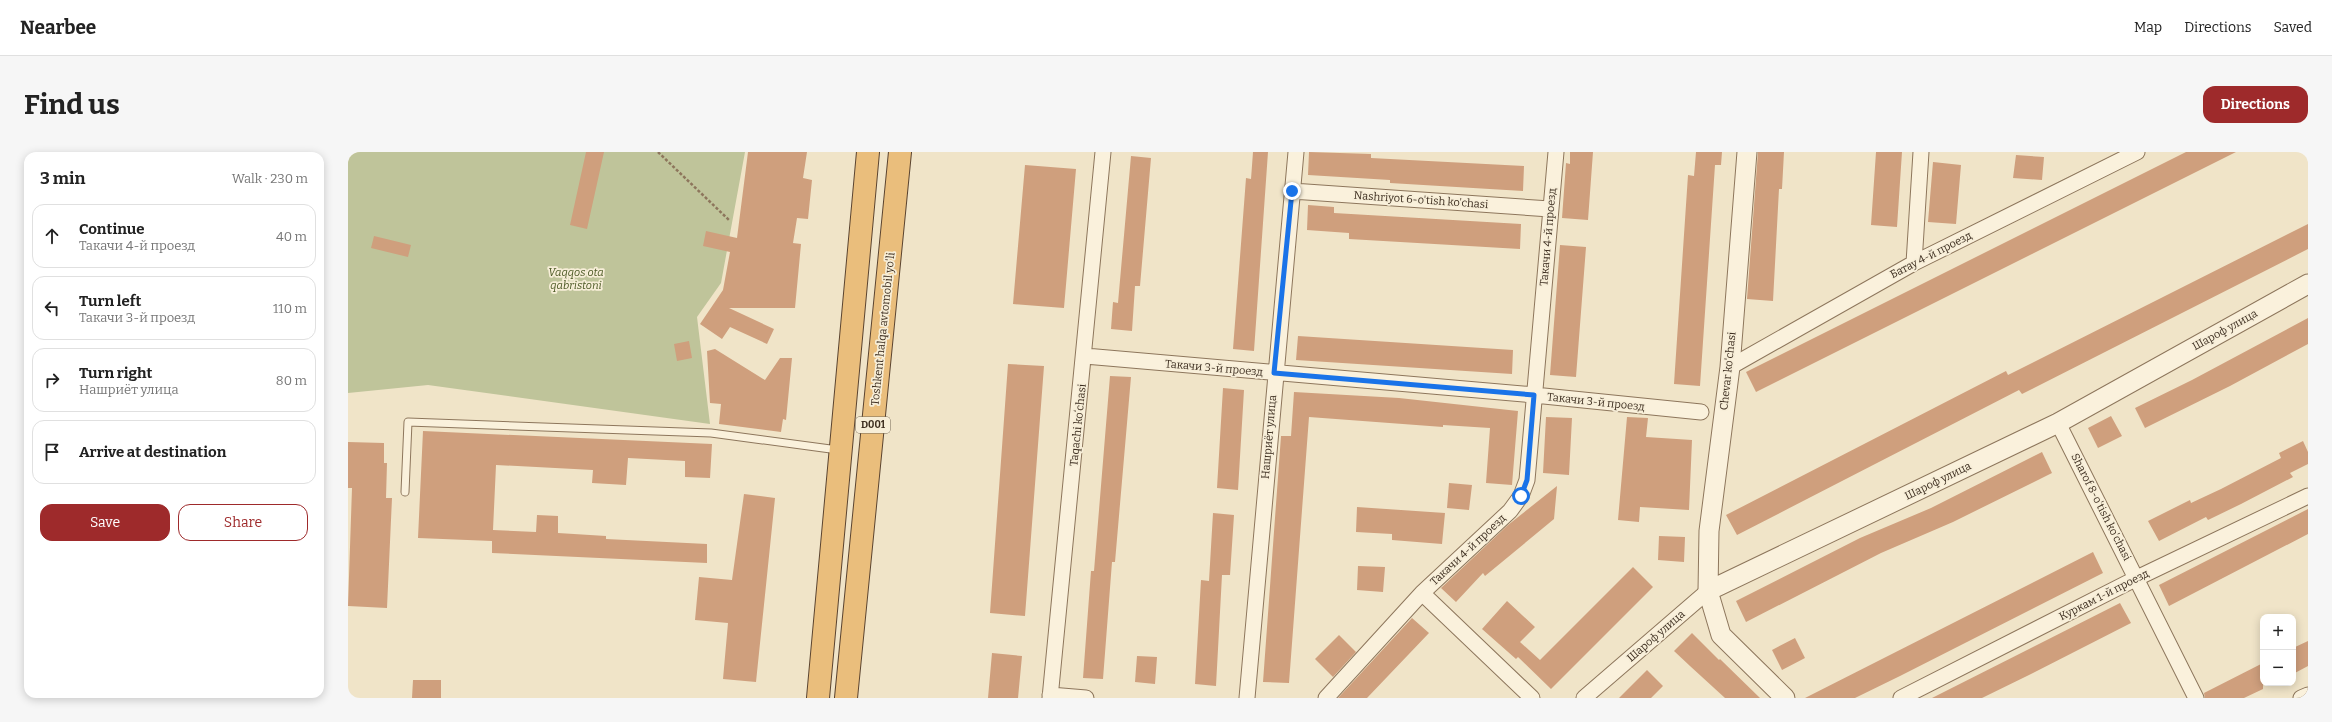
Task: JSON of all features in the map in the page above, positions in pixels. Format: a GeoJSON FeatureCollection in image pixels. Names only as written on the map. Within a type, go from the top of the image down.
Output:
{"type":"FeatureCollection","features":[{"type":"Feature","properties":{"kind":"highway","name":"D001"},"geometry":{"type":"LineString","coordinates":[[818,688],[868,152]]}},
{"type":"Feature","properties":{"kind":"highway","name":"Toshkent halqa avtomobil yo'li"},"geometry":{"type":"LineString","coordinates":[[847,690],[900,152]]}},
{"type":"Feature","properties":{"kind":"highway"},"geometry":{"type":"LineString","coordinates":[[818,688],[847,690]]}},
{"type":"Feature","properties":{"kind":"street","name":"Taqachi koʻchasi"},"geometry":{"type":"LineString","coordinates":[[1050,696],[1085,356],[1104,152]]}},
{"type":"Feature","properties":{"kind":"street","name":"Нашриёт улица"},"geometry":{"type":"LineString","coordinates":[[1247,698],[1274,373],[1296,152]]}},
{"type":"Feature","properties":{"kind":"street","name":"Такачи 4-й проезд"},"geometry":{"type":"LineString","coordinates":[[1326,698],[1422,593],[1510,511],[1521,496],[1527,480],[1556,152]]}},
{"type":"Feature","properties":{"kind":"street","name":"Chevar ko'chasi"},"geometry":{"type":"LineString","coordinates":[[1747,152],[1730,366],[1709,532],[1708,591],[1721,635],[1785,698]]}},
{"type":"Feature","properties":{"kind":"street"},"geometry":{"type":"LineString","coordinates":[[1914,263],[1921,152]]}},
{"type":"Feature","properties":{"kind":"street","name":"Батау 4-й проезд"},"geometry":{"type":"LineString","coordinates":[[1730,366],[1914,263],[2137,152]]}},
{"type":"Feature","properties":{"kind":"street","name":"Nashriyot 6-o'tish ko'chasi"},"geometry":{"type":"LineString","coordinates":[[1292,191],[1550,209]]}},
{"type":"Feature","properties":{"kind":"street","name":"Шароф улица"},"geometry":{"type":"LineString","coordinates":[[1584,698],[1708,591],[2058,423],[2308,284]]}},
{"type":"Feature","properties":{"kind":"street","name":"Такачи 3-й проезд"},"geometry":{"type":"LineString","coordinates":[[1085,356],[1534,395],[1701,412]]}},
{"type":"Feature","properties":{"kind":"street","name":"Sharof 8-o'tish ko'chasi"},"geometry":{"type":"LineString","coordinates":[[2058,423],[2196,698]]}},
{"type":"Feature","properties":{"kind":"street","name":"Куркам 1-й проезд"},"geometry":{"type":"LineString","coordinates":[[1901,698],[2137,578],[2308,496]]}},
{"type":"Feature","properties":{"kind":"street"},"geometry":{"type":"LineString","coordinates":[[1422,593],[1532,698]]}},
{"type":"Feature","properties":{"kind":"street"},"geometry":{"type":"LineString","coordinates":[[2301,698],[2308,695]]}},
{"type":"Feature","properties":{"kind":"street"},"geometry":{"type":"LineString","coordinates":[[1050,696],[1086,698]]}},
{"type":"Feature","properties":{"kind":"lane"},"geometry":{"type":"LineString","coordinates":[[405,492],[408,422],[711,433],[841,451]]}},
{"type":"Feature","properties":{"kind":"path"},"geometry":{"type":"LineString","coordinates":[[658,152],[729,220]]}},
{"type":"Feature","properties":{"kind":"green space","name":"Vaqqos ota qabristoni"},"geometry":{"type":"Polygon","coordinates":[[[348,152],[745,152],[721,283],[697,317],[710,424],[428,385],[348,393],[348,152]]]}},
{"type":"Feature","properties":{"kind":"building"},"geometry":{"type":"Polygon","coordinates":[[[586,152],[604,152],[587,229],[570,225],[586,152]]]}},
{"type":"Feature","properties":{"kind":"building"},"geometry":{"type":"Polygon","coordinates":[[[748,152],[807,152],[803,178],[812,180],[808,219],[797,218],[793,243],[801,244],[795,308],[729,308],[774,329],[767,344],[730,327],[722,339],[700,324],[723,290],[730,252],[703,246],[706,231],[737,238],[748,152]]]}},
{"type":"Feature","properties":{"kind":"building"},"geometry":{"type":"Polygon","coordinates":[[[1253,152],[1268,152],[1254,351],[1233,349],[1246,178],[1251,179],[1253,152]]]}},
{"type":"Feature","properties":{"kind":"building"},"geometry":{"type":"Polygon","coordinates":[[[1309,152],[1371,154],[1371,158],[1524,166],[1523,191],[1390,183],[1390,180],[1308,175],[1309,152]]]}},
{"type":"Feature","properties":{"kind":"building"},"geometry":{"type":"Polygon","coordinates":[[[1570,152],[1593,152],[1588,220],[1562,218],[1566,163],[1570,164],[1570,152]]]}},
{"type":"Feature","properties":{"kind":"building"},"geometry":{"type":"Polygon","coordinates":[[[1696,152],[1722,152],[1721,165],[1715,165],[1700,386],[1674,384],[1688,175],[1694,176],[1696,152]]]}},
{"type":"Feature","properties":{"kind":"building"},"geometry":{"type":"Polygon","coordinates":[[[1758,152],[1784,152],[1782,189],[1779,189],[1773,301],[1747,299],[1758,152]]]}},
{"type":"Feature","properties":{"kind":"building"},"geometry":{"type":"Polygon","coordinates":[[[1876,152],[1902,152],[1897,227],[1871,225],[1876,152]]]}},
{"type":"Feature","properties":{"kind":"building"},"geometry":{"type":"Polygon","coordinates":[[[2186,152],[2236,152],[1756,392],[1746,372],[2186,152]]]}},
{"type":"Feature","properties":{"kind":"building"},"geometry":{"type":"Polygon","coordinates":[[[2016,155],[2044,157],[2042,180],[2013,178],[2016,155]]]}},
{"type":"Feature","properties":{"kind":"building"},"geometry":{"type":"Polygon","coordinates":[[[1131,156],[1151,158],[1140,286],[1135,286],[1132,331],[1111,329],[1113,302],[1118,303],[1131,156]]]}},
{"type":"Feature","properties":{"kind":"building"},"geometry":{"type":"Polygon","coordinates":[[[1933,162],[1961,165],[1956,224],[1928,222],[1933,162]]]}},
{"type":"Feature","properties":{"kind":"building"},"geometry":{"type":"Polygon","coordinates":[[[1025,165],[1076,169],[1064,308],[1013,304],[1025,165]]]}},
{"type":"Feature","properties":{"kind":"building"},"geometry":{"type":"Polygon","coordinates":[[[1308,205],[1334,207],[1334,213],[1521,224],[1520,249],[1349,239],[1349,233],[1307,230],[1308,205]]]}},
{"type":"Feature","properties":{"kind":"building"},"geometry":{"type":"Polygon","coordinates":[[[2308,224],[2308,249],[2022,394],[2019,390],[1737,535],[1726,515],[2006,371],[2008,375],[2308,224]]]}},
{"type":"Feature","properties":{"kind":"building"},"geometry":{"type":"Polygon","coordinates":[[[374,236],[411,245],[408,257],[371,248],[374,236]]]}},
{"type":"Feature","properties":{"kind":"building"},"geometry":{"type":"Polygon","coordinates":[[[1560,245],[1586,247],[1576,377],[1550,375],[1560,245]]]}},
{"type":"Feature","properties":{"kind":"building"},"geometry":{"type":"Polygon","coordinates":[[[2308,318],[2308,344],[2230,386],[2145,428],[2135,408],[2192,380],[2308,318]]]}},
{"type":"Feature","properties":{"kind":"building"},"geometry":{"type":"Polygon","coordinates":[[[1298,336],[1513,350],[1512,374],[1296,360],[1298,336]]]}},
{"type":"Feature","properties":{"kind":"building"},"geometry":{"type":"Polygon","coordinates":[[[689,341],[692,358],[677,361],[674,344],[689,341]]]}},
{"type":"Feature","properties":{"kind":"building"},"geometry":{"type":"Polygon","coordinates":[[[715,349],[765,380],[780,358],[792,358],[786,420],[783,419],[781,432],[719,424],[721,404],[710,403],[707,351],[715,349]]]}},
{"type":"Feature","properties":{"kind":"building"},"geometry":{"type":"Polygon","coordinates":[[[1008,364],[1044,366],[1025,616],[990,613],[1008,364]]]}},
{"type":"Feature","properties":{"kind":"building"},"geometry":{"type":"Polygon","coordinates":[[[1110,376],[1131,377],[1115,562],[1112,562],[1103,679],[1083,678],[1091,571],[1094,571],[1110,376]]]}},
{"type":"Feature","properties":{"kind":"building"},"geometry":{"type":"Polygon","coordinates":[[[1223,388],[1244,390],[1238,490],[1217,488],[1223,388]]]}},
{"type":"Feature","properties":{"kind":"building"},"geometry":{"type":"Polygon","coordinates":[[[1294,392],[1399,398],[1518,411],[1512,485],[1486,483],[1490,428],[1443,425],[1443,427],[1309,417],[1289,683],[1263,682],[1281,436],[1291,436],[1294,392]]]}},
{"type":"Feature","properties":{"kind":"building"},"geometry":{"type":"Polygon","coordinates":[[[2111,416],[2122,436],[2098,448],[2088,428],[2111,416]]]}},
{"type":"Feature","properties":{"kind":"building"},"geometry":{"type":"Polygon","coordinates":[[[1546,417],[1572,418],[1569,475],[1543,473],[1546,417]]]}},
{"type":"Feature","properties":{"kind":"building"},"geometry":{"type":"Polygon","coordinates":[[[1627,417],[1648,418],[1646,437],[1692,440],[1689,510],[1640,507],[1639,522],[1618,520],[1627,417]]]}},
{"type":"Feature","properties":{"kind":"building"},"geometry":{"type":"Polygon","coordinates":[[[423,431],[712,444],[710,478],[685,477],[685,461],[628,458],[626,485],[592,483],[593,470],[496,465],[493,530],[536,532],[537,515],[558,516],[558,533],[606,536],[606,539],[707,544],[707,563],[492,553],[492,541],[418,538],[423,431]]]}},
{"type":"Feature","properties":{"kind":"building"},"geometry":{"type":"Polygon","coordinates":[[[2303,441],[2308,452],[2308,464],[2290,473],[2293,477],[2208,520],[2206,517],[2159,541],[2148,521],[2190,500],[2191,503],[2221,489],[2281,458],[2279,453],[2303,441]]]}},
{"type":"Feature","properties":{"kind":"building"},"geometry":{"type":"Polygon","coordinates":[[[348,442],[384,443],[384,463],[387,463],[386,498],[392,498],[387,608],[348,606],[352,488],[348,488],[348,442]]]}},
{"type":"Feature","properties":{"kind":"building"},"geometry":{"type":"Polygon","coordinates":[[[2042,452],[2052,473],[1953,522],[1881,553],[1746,622],[1736,601],[1860,538],[1931,508],[2042,452]]]}},
{"type":"Feature","properties":{"kind":"building"},"geometry":{"type":"Polygon","coordinates":[[[1449,483],[1472,485],[1469,510],[1447,508],[1449,483]]]}},
{"type":"Feature","properties":{"kind":"building"},"geometry":{"type":"Polygon","coordinates":[[[1557,486],[1554,519],[1485,576],[1483,573],[1456,602],[1441,588],[1508,525],[1557,486]]]}},
{"type":"Feature","properties":{"kind":"building"},"geometry":{"type":"Polygon","coordinates":[[[744,494],[775,498],[756,682],[723,679],[728,623],[695,620],[699,577],[732,580],[744,494]]]}},
{"type":"Feature","properties":{"kind":"building"},"geometry":{"type":"Polygon","coordinates":[[[1357,507],[1445,513],[1442,544],[1392,540],[1392,534],[1356,532],[1357,507]]]}},
{"type":"Feature","properties":{"kind":"building"},"geometry":{"type":"Polygon","coordinates":[[[2308,509],[2308,534],[2169,606],[2159,585],[2308,509]]]}},
{"type":"Feature","properties":{"kind":"building"},"geometry":{"type":"Polygon","coordinates":[[[1213,513],[1234,515],[1230,575],[1222,575],[1216,686],[1195,684],[1201,580],[1209,581],[1213,513]]]}},
{"type":"Feature","properties":{"kind":"building"},"geometry":{"type":"Polygon","coordinates":[[[1659,536],[1685,537],[1684,562],[1658,560],[1659,536]]]}},
{"type":"Feature","properties":{"kind":"building"},"geometry":{"type":"Polygon","coordinates":[[[2093,552],[2103,573],[1900,676],[1855,698],[1805,698],[2093,552]]]}},
{"type":"Feature","properties":{"kind":"building"},"geometry":{"type":"Polygon","coordinates":[[[1358,566],[1385,567],[1383,592],[1357,590],[1358,566]]]}},
{"type":"Feature","properties":{"kind":"building"},"geometry":{"type":"Polygon","coordinates":[[[1633,567],[1653,587],[1551,689],[1518,657],[1516,659],[1482,629],[1507,601],[1535,627],[1520,642],[1540,660],[1633,567]]]}},
{"type":"Feature","properties":{"kind":"building"},"geometry":{"type":"Polygon","coordinates":[[[2120,603],[2131,623],[2029,675],[1982,698],[1932,698],[2120,603]]]}},
{"type":"Feature","properties":{"kind":"building"},"geometry":{"type":"Polygon","coordinates":[[[1412,618],[1429,633],[1367,698],[1338,698],[1412,618]]]}},
{"type":"Feature","properties":{"kind":"building"},"geometry":{"type":"Polygon","coordinates":[[[1692,633],[1760,698],[1725,698],[1674,651],[1692,633]]]}},
{"type":"Feature","properties":{"kind":"building"},"geometry":{"type":"Polygon","coordinates":[[[1339,635],[1356,652],[1333,677],[1315,659],[1339,635]]]}},
{"type":"Feature","properties":{"kind":"building"},"geometry":{"type":"Polygon","coordinates":[[[1795,638],[1805,658],[1782,670],[1772,650],[1795,638]]]}},
{"type":"Feature","properties":{"kind":"building"},"geometry":{"type":"Polygon","coordinates":[[[2308,641],[2308,666],[2296,672],[2296,650],[2296,647],[2308,641]]]}},
{"type":"Feature","properties":{"kind":"building"},"geometry":{"type":"Polygon","coordinates":[[[992,653],[1022,656],[1018,698],[988,698],[992,653]]]}},
{"type":"Feature","properties":{"kind":"building"},"geometry":{"type":"Polygon","coordinates":[[[1137,656],[1157,657],[1155,684],[1135,682],[1137,656]]]}},
{"type":"Feature","properties":{"kind":"building"},"geometry":{"type":"Polygon","coordinates":[[[2260,665],[2260,686],[2263,686],[2263,689],[2244,698],[2205,698],[2204,693],[2260,665]]]}},
{"type":"Feature","properties":{"kind":"building"},"geometry":{"type":"Polygon","coordinates":[[[1647,670],[1663,686],[1651,698],[1619,698],[1647,670]]]}},
{"type":"Feature","properties":{"kind":"building"},"geometry":{"type":"Polygon","coordinates":[[[413,680],[441,680],[441,698],[412,698],[413,680]]]}},
{"type":"Feature","properties":{"kind":"route"},"geometry":{"type":"LineString","coordinates":[[1292,191],[1274,373],[1534,395],[1527,480],[1521,496]]}}]}
